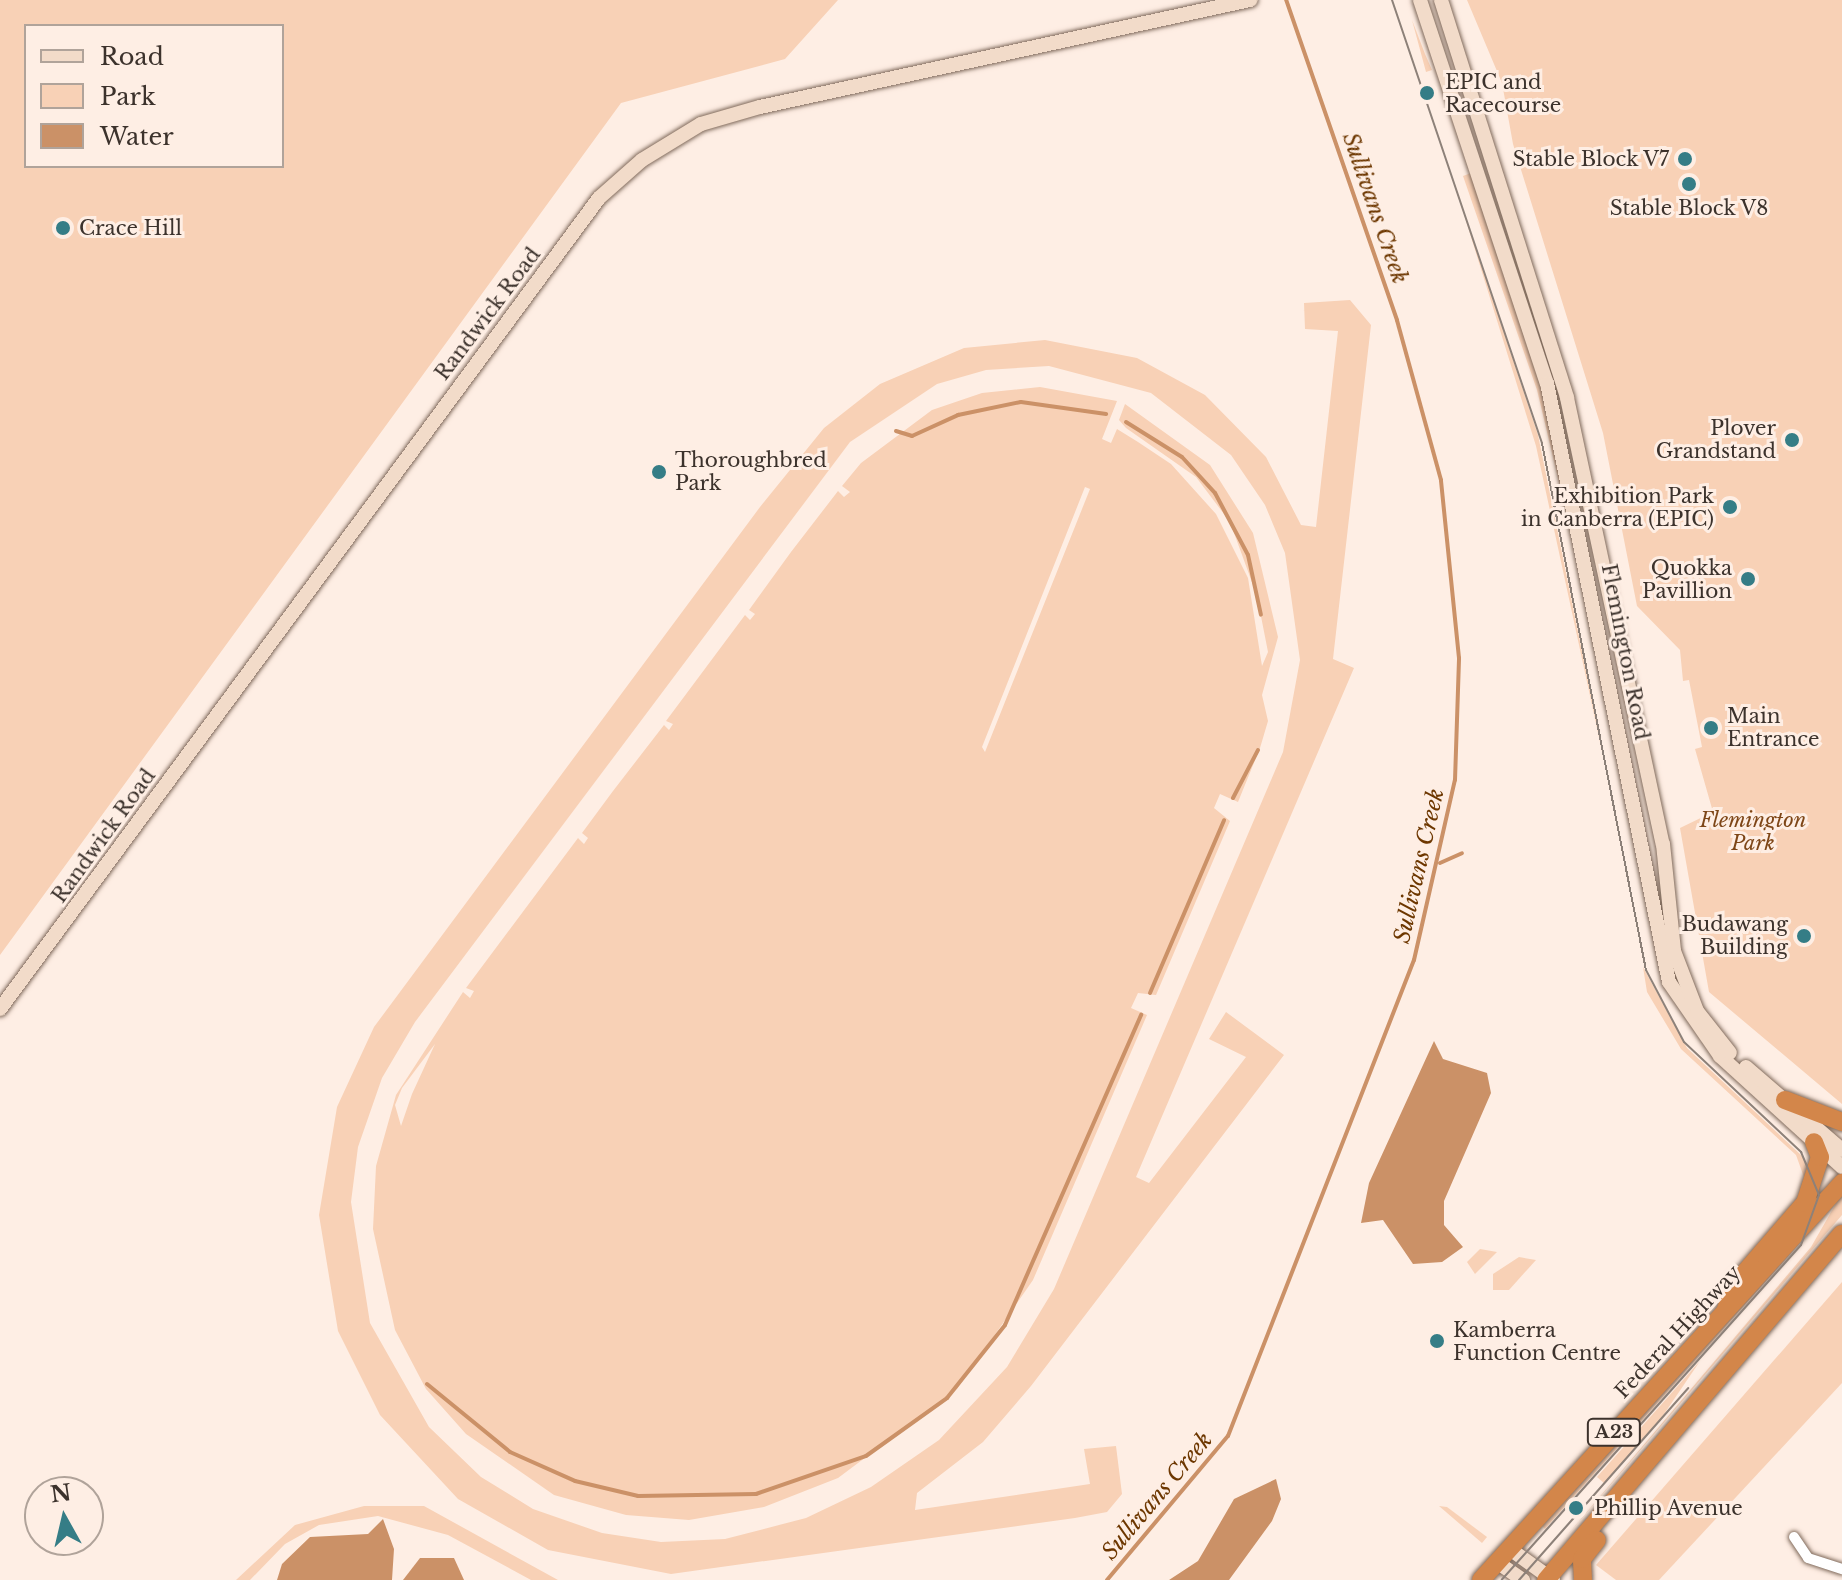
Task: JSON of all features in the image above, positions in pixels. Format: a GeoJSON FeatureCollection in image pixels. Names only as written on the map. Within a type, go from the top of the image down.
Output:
{"type":"FeatureCollection","features":[{"type":"Feature","properties":{"kind":"highway"},"geometry":{"type":"LineString","coordinates":[[1785,1100],[1842,1122]]}},
{"type":"Feature","properties":{"kind":"highway"},"geometry":{"type":"LineString","coordinates":[[1722,1319],[1735,1284],[1805,1203],[1820,1157],[1814,1142]]}},
{"type":"Feature","properties":{"kind":"highway","name":"Federal Highway"},"geometry":{"type":"LineString","coordinates":[[1481,1580],[1722,1319],[1842,1183]]}},
{"type":"Feature","properties":{"kind":"highway","name":"A23"},"geometry":{"type":"LineString","coordinates":[[1549,1579],[1653,1461],[1842,1234]]}},
{"type":"Feature","properties":{"kind":"highway"},"geometry":{"type":"LineString","coordinates":[[1583,1580],[1584,1556],[1645,1487],[1653,1461]]}},
{"type":"Feature","properties":{"kind":"main road","name":"Randwick Road"},"geometry":{"type":"LineString","coordinates":[[0,1009],[599,198],[642,160],[701,124],[760,107],[1250,0]]}},
{"type":"Feature","properties":{"kind":"main road","name":"Flemington Road"},"geometry":{"type":"LineString","coordinates":[[1420,0],[1504,254],[1576,504],[1669,982],[1720,1056],[1842,1167]]}},
{"type":"Feature","properties":{"kind":"main road","name":"Flemington Road"},"geometry":{"type":"LineString","coordinates":[[1441,0],[1567,398],[1663,844],[1681,974],[1729,1052],[1842,1150]]}},
{"type":"Feature","properties":{"kind":"main road"},"geometry":{"type":"LineString","coordinates":[[1504,254],[1521,251]]}},
{"type":"Feature","properties":{"kind":"main road"},"geometry":{"type":"LineString","coordinates":[[1504,1555],[1549,1579]]}},
{"type":"Feature","properties":{"kind":"main road"},"geometry":{"type":"LineString","coordinates":[[1504,1555],[1523,1580]]}},
{"type":"Feature","properties":{"kind":"street"},"geometry":{"type":"LineString","coordinates":[[1794,1537],[1808,1558],[1842,1569]]}},
{"type":"Feature","properties":{"kind":"green space"},"geometry":{"type":"Polygon","coordinates":[[[0,0],[838,0],[785,59],[621,103],[0,955],[0,0]]]}},
{"type":"Feature","properties":{"kind":"green space","name":"Exhibition Park in Canberra (EPIC)"},"geometry":{"type":"Polygon","coordinates":[[[1467,0],[1842,0],[1842,1104],[1709,992],[1680,828],[1713,812],[1695,749],[1702,747],[1689,680],[1683,681],[1680,650],[1637,606],[1603,433],[1513,144],[1502,83],[1467,0]]]}},
{"type":"Feature","properties":{"kind":"green space"},"geometry":{"type":"Polygon","coordinates":[[[1412,20],[1432,70],[1426,72],[1412,20]]]}},
{"type":"Feature","properties":{"kind":"green space"},"geometry":{"type":"Polygon","coordinates":[[[1471,173],[1544,397],[1588,603],[1537,390],[1463,176],[1471,173]]]}},
{"type":"Feature","properties":{"kind":"green space"},"geometry":{"type":"Polygon","coordinates":[[[1453,179],[1538,435],[1608,779],[1536,446],[1453,179]]]}},
{"type":"Feature","properties":{"kind":"green space"},"geometry":{"type":"Polygon","coordinates":[[[1350,300],[1371,325],[1333,659],[1354,668],[1136,1177],[1149,1183],[1246,1057],[1209,1039],[1226,1012],[1284,1055],[1031,1386],[983,1442],[917,1493],[915,1510],[1090,1484],[1084,1449],[1116,1446],[1122,1494],[1107,1512],[1075,1518],[671,1574],[548,1550],[458,1499],[380,1415],[338,1331],[319,1215],[337,1107],[374,1027],[760,507],[824,428],[880,384],[964,348],[1045,340],[1137,358],[1205,395],[1266,457],[1301,525],[1316,527],[1338,331],[1305,329],[1304,303],[1350,300]],[[1049,366],[986,370],[937,384],[850,442],[415,1022],[382,1078],[358,1147],[351,1202],[370,1323],[429,1427],[481,1477],[533,1509],[602,1533],[661,1542],[725,1539],[806,1518],[871,1487],[939,1440],[1007,1367],[1054,1289],[1283,752],[1300,660],[1285,553],[1265,505],[1231,455],[1151,393],[1049,366]]]}},
{"type":"Feature","properties":{"kind":"green space"},"geometry":{"type":"Polygon","coordinates":[[[1040,387],[1117,401],[1102,439],[1111,443],[1117,429],[1138,442],[1171,464],[1216,514],[1248,578],[1262,666],[1268,652],[1257,596],[1230,522],[1196,477],[1126,428],[1119,420],[1125,404],[1210,465],[1253,533],[1278,637],[1262,695],[1268,721],[1260,748],[1238,802],[1220,794],[1214,808],[1230,821],[1156,995],[1138,993],[1131,1008],[1147,1015],[1033,1280],[957,1389],[838,1478],[764,1507],[689,1520],[626,1515],[554,1495],[466,1434],[426,1389],[395,1330],[373,1229],[376,1166],[396,1095],[463,992],[470,998],[474,991],[466,988],[578,838],[584,844],[588,838],[582,833],[613,791],[664,725],[669,730],[673,724],[666,721],[745,615],[750,620],[755,614],[749,610],[791,552],[838,491],[844,497],[850,492],[842,486],[861,463],[932,410],[982,393],[1040,387]],[[1085,487],[982,747],[985,752],[1090,489],[1085,487]],[[435,1044],[402,1088],[395,1105],[401,1126],[412,1094],[435,1044]]]}},
{"type":"Feature","properties":{"kind":"green space"},"geometry":{"type":"Polygon","coordinates":[[[1643,967],[1687,1048],[1802,1156],[1810,1168],[1805,1180],[1796,1155],[1681,1049],[1647,992],[1643,967]]]}},
{"type":"Feature","properties":{"kind":"green space"},"geometry":{"type":"Polygon","coordinates":[[[1842,1193],[1842,1215],[1559,1545],[1811,1247],[1842,1193]]]}},
{"type":"Feature","properties":{"kind":"green space"},"geometry":{"type":"Polygon","coordinates":[[[1480,1249],[1497,1252],[1475,1274],[1467,1262],[1480,1249]]]}},
{"type":"Feature","properties":{"kind":"green space"},"geometry":{"type":"Polygon","coordinates":[[[1794,1250],[1545,1529],[1541,1525],[1624,1430],[1794,1250]]]}},
{"type":"Feature","properties":{"kind":"green space"},"geometry":{"type":"Polygon","coordinates":[[[1519,1257],[1536,1260],[1509,1290],[1493,1290],[1493,1274],[1519,1257]]]}},
{"type":"Feature","properties":{"kind":"green space"},"geometry":{"type":"Polygon","coordinates":[[[1842,1282],[1842,1383],[1659,1580],[1616,1580],[1596,1565],[1842,1282]]]}},
{"type":"Feature","properties":{"kind":"green space"},"geometry":{"type":"Polygon","coordinates":[[[1700,1361],[1658,1423],[1604,1483],[1597,1477],[1700,1361]]]}},
{"type":"Feature","properties":{"kind":"green space"},"geometry":{"type":"Polygon","coordinates":[[[364,1506],[424,1506],[558,1580],[531,1580],[448,1535],[378,1516],[319,1525],[285,1544],[250,1580],[236,1580],[295,1525],[364,1506]]]}},
{"type":"Feature","properties":{"kind":"green space"},"geometry":{"type":"Polygon","coordinates":[[[1439,1506],[1447,1507],[1487,1537],[1482,1543],[1439,1506]]]}},
{"type":"Feature","properties":{"kind":"water"},"geometry":{"type":"Polygon","coordinates":[[[1434,1041],[1443,1059],[1487,1073],[1491,1093],[1444,1201],[1444,1225],[1463,1247],[1442,1262],[1413,1264],[1383,1220],[1361,1223],[1369,1183],[1434,1041]]]}},
{"type":"Feature","properties":{"kind":"water"},"geometry":{"type":"Polygon","coordinates":[[[1276,1479],[1281,1499],[1272,1521],[1229,1580],[1169,1580],[1198,1561],[1234,1499],[1276,1479]]]}},
{"type":"Feature","properties":{"kind":"water"},"geometry":{"type":"Polygon","coordinates":[[[383,1519],[394,1549],[392,1580],[277,1580],[282,1564],[310,1537],[368,1534],[383,1519]]]}},
{"type":"Feature","properties":{"kind":"water"},"geometry":{"type":"Polygon","coordinates":[[[420,1558],[454,1558],[464,1580],[403,1580],[420,1558]]]}},
{"type":"Feature","properties":{"kind":"waterway","name":"Sullivans Creek"},"geometry":{"type":"LineString","coordinates":[[1107,1580],[1228,1436],[1414,960],[1455,780],[1459,658],[1441,480],[1397,320],[1286,0]]}},
{"type":"Feature","properties":{"kind":"waterway"},"geometry":{"type":"LineString","coordinates":[[896,431],[912,436],[958,415],[1021,402],[1106,414]]}},
{"type":"Feature","properties":{"kind":"waterway"},"geometry":{"type":"LineString","coordinates":[[1126,422],[1182,457],[1215,493],[1248,555],[1261,615]]}},
{"type":"Feature","properties":{"kind":"waterway"},"geometry":{"type":"LineString","coordinates":[[1233,798],[1258,750]]}},
{"type":"Feature","properties":{"kind":"waterway"},"geometry":{"type":"LineString","coordinates":[[1150,993],[1224,820]]}},
{"type":"Feature","properties":{"kind":"waterway"},"geometry":{"type":"LineString","coordinates":[[1440,863],[1462,853]]}},
{"type":"Feature","properties":{"kind":"waterway"},"geometry":{"type":"LineString","coordinates":[[427,1384],[510,1452],[575,1481],[638,1496],[756,1494],[866,1456],[947,1398],[1005,1325],[1141,1015]]}},
{"type":"Feature","properties":{"kind":"tram line"},"geometry":{"type":"LineString","coordinates":[[1392,0],[1542,443],[1646,970],[1684,1042],[1801,1152],[1819,1195],[1801,1245],[1502,1580]]}},
{"type":"Feature","properties":{"kind":"tram line"},"geometry":{"type":"LineString","coordinates":[[1519,1580],[1688,1388]]}},
{"type":"Feature","properties":{"kind":"place","name":"EPIC and Racecourse"},"geometry":{"type":"Point","coordinates":[1427,93]}},
{"type":"Feature","properties":{"kind":"place","name":"Stable Block V7"},"geometry":{"type":"Point","coordinates":[1685,159]}},
{"type":"Feature","properties":{"kind":"place","name":"Stable Block V8"},"geometry":{"type":"Point","coordinates":[1689,184]}},
{"type":"Feature","properties":{"kind":"place","name":"Crace Hill"},"geometry":{"type":"Point","coordinates":[63,228]}},
{"type":"Feature","properties":{"kind":"place","name":"Plover Grandstand"},"geometry":{"type":"Point","coordinates":[1792,440]}},
{"type":"Feature","properties":{"kind":"place","name":"Thoroughbred Park"},"geometry":{"type":"Point","coordinates":[659,472]}},
{"type":"Feature","properties":{"kind":"place","name":"Exhibition Park in Canberra (EPIC)"},"geometry":{"type":"Point","coordinates":[1730,507]}},
{"type":"Feature","properties":{"kind":"place","name":"Quokka Pavillion"},"geometry":{"type":"Point","coordinates":[1748,579]}},
{"type":"Feature","properties":{"kind":"place","name":"Main Entrance"},"geometry":{"type":"Point","coordinates":[1711,728]}},
{"type":"Feature","properties":{"kind":"place","name":"Budawang Building"},"geometry":{"type":"Point","coordinates":[1804,936]}},
{"type":"Feature","properties":{"kind":"place","name":"Kamberra Function Centre"},"geometry":{"type":"Point","coordinates":[1437,1341]}},
{"type":"Feature","properties":{"kind":"place","name":"Phillip Avenue"},"geometry":{"type":"Point","coordinates":[1576,1508]}},
{"type":"Feature","properties":{"kind":"park label","name":"Flemington Park"},"geometry":{"type":"Point","coordinates":[1753,832]}}]}
